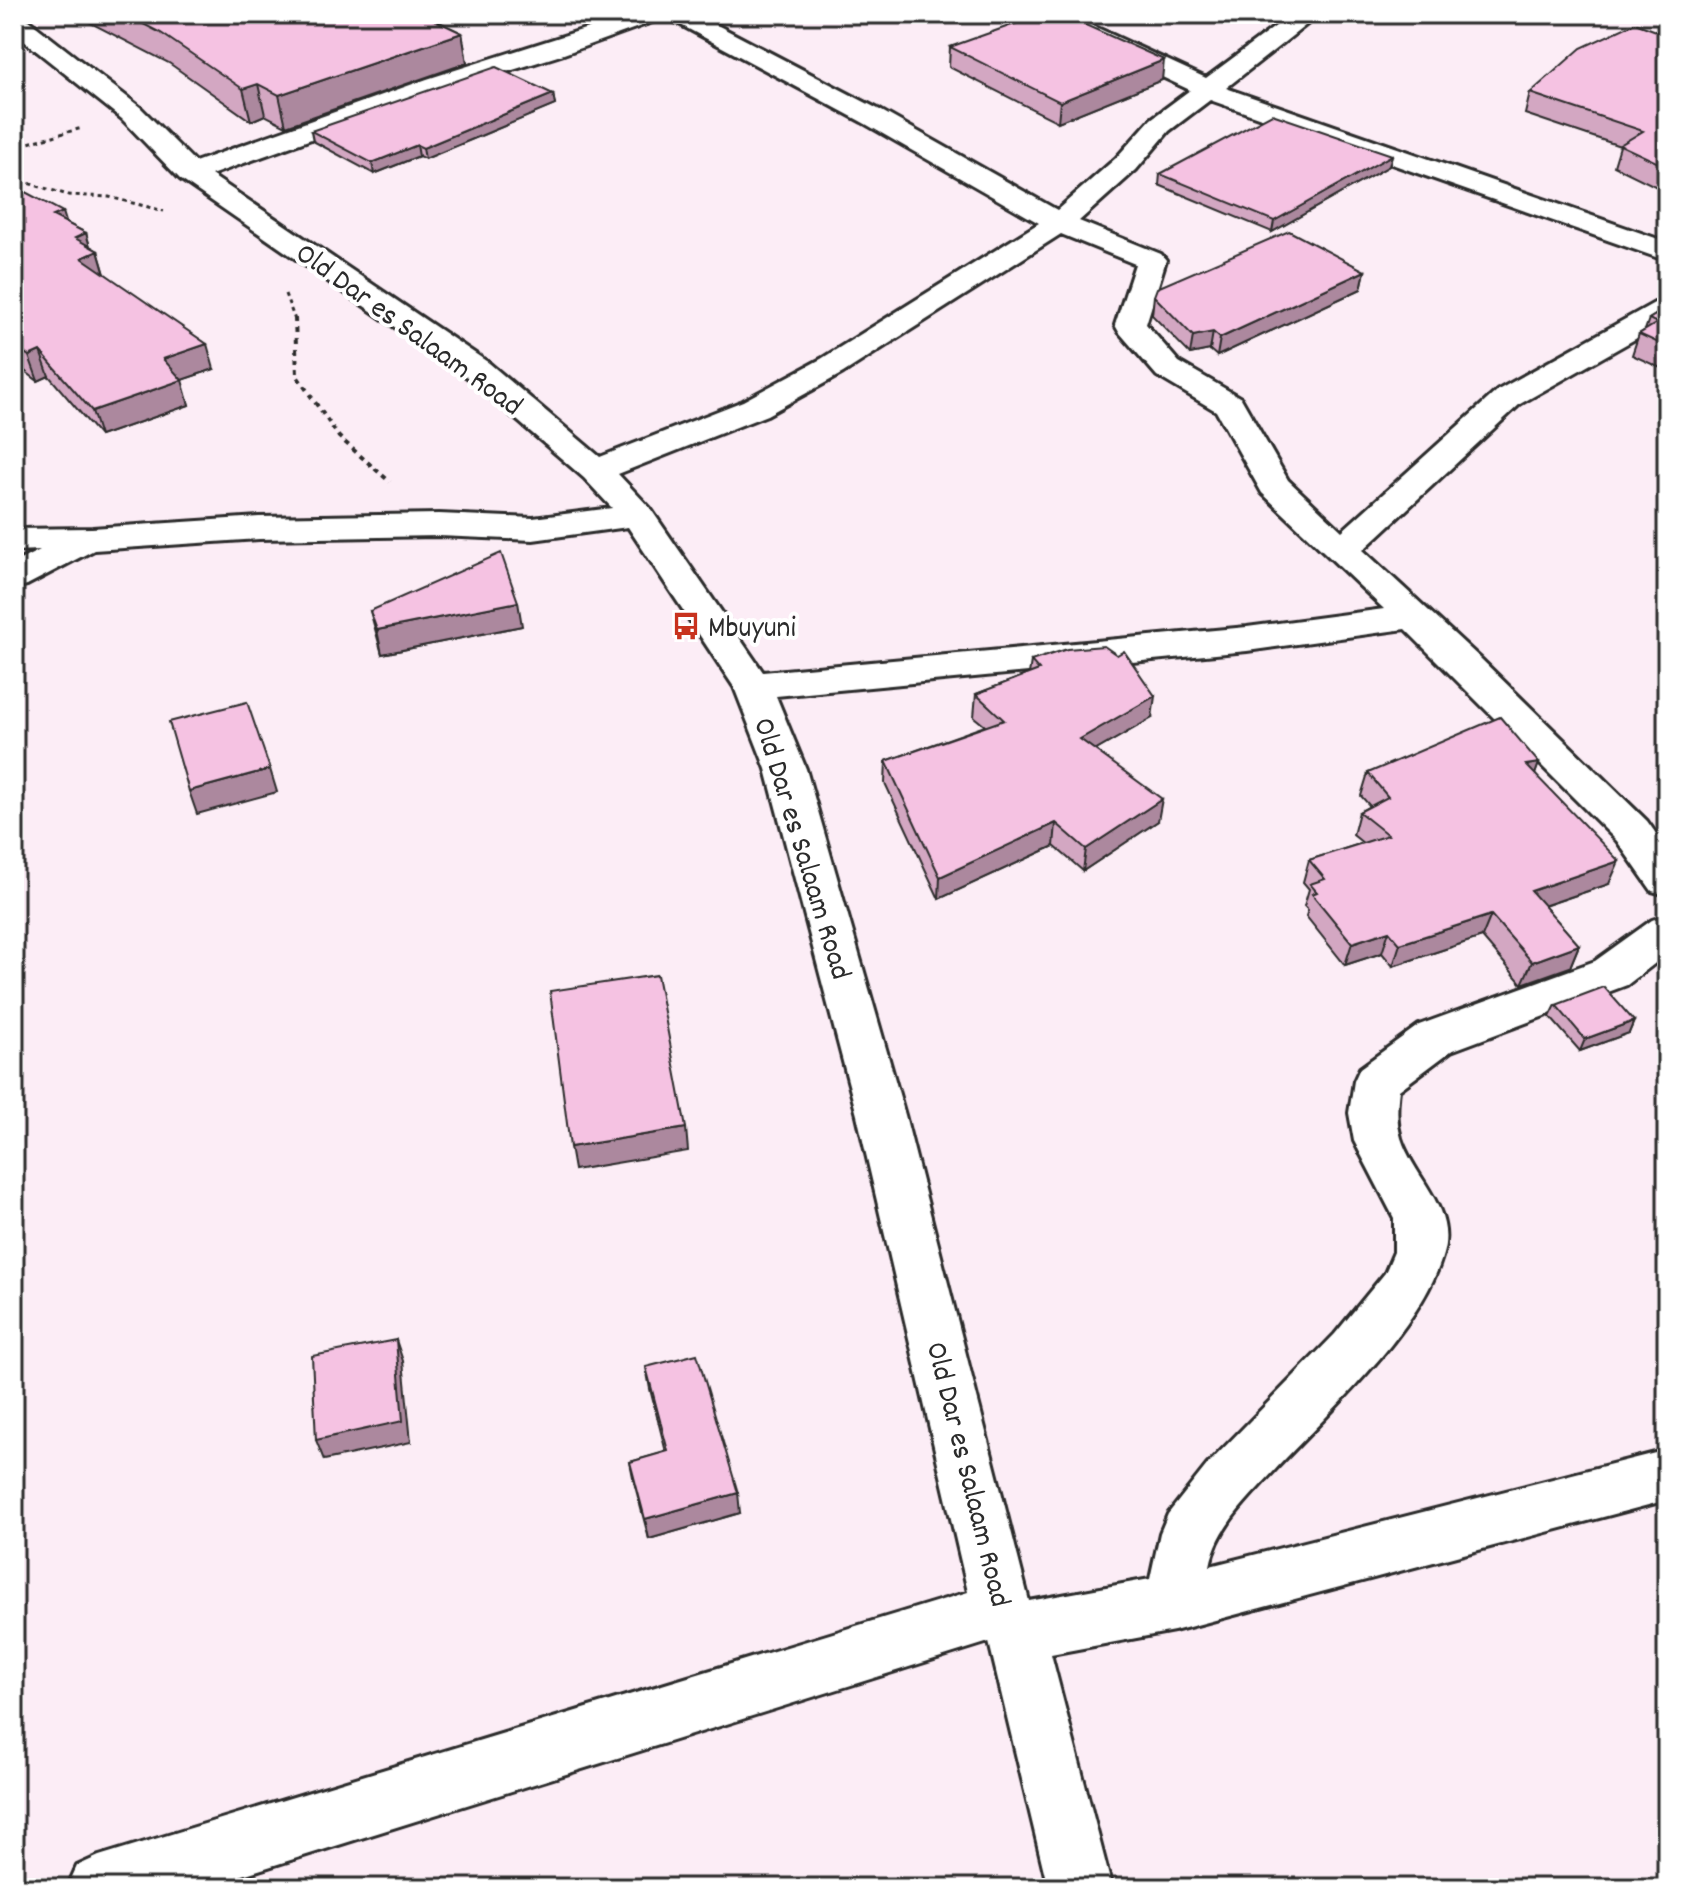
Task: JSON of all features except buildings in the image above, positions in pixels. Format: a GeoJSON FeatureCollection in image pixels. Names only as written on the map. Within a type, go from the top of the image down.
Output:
{"type":"FeatureCollection","features":[{"type":"Feature","properties":{"kind":"street"},"geometry":{"type":"LineString","coordinates":[[190,173],[436,85],[656,14]]}},
{"type":"Feature","properties":{"kind":"street"},"geometry":{"type":"LineString","coordinates":[[677,14],[871,116],[1059,223],[1151,260],[1130,325],[1168,369],[1229,405],[1274,486],[1467,667],[1632,831],[1667,880]]}},
{"type":"Feature","properties":{"kind":"street"},"geometry":{"type":"LineString","coordinates":[[1047,14],[1207,89],[1667,252]]}},
{"type":"Feature","properties":{"kind":"street"},"geometry":{"type":"LineString","coordinates":[[596,471],[755,408],[832,366],[1059,223],[1126,164],[1160,125],[1308,14]]}},
{"type":"Feature","properties":{"kind":"street"},"geometry":{"type":"LineString","coordinates":[[718,36],[737,15]]}},
{"type":"Feature","properties":{"kind":"street","name":"Old Dar es Salaam Road"},"geometry":{"type":"LineString","coordinates":[[14,21],[131,113],[190,173],[478,370],[596,471],[638,515],[753,686],[786,769],[881,1115],[1080,1888]]}},
{"type":"Feature","properties":{"kind":"street"},"geometry":{"type":"LineString","coordinates":[[1343,549],[1509,397],[1667,308]]}},
{"type":"Feature","properties":{"kind":"street"},"geometry":{"type":"LineString","coordinates":[[14,540],[92,539],[259,528],[439,525],[533,529],[638,515]]}},
{"type":"Feature","properties":{"kind":"street"},"geometry":{"type":"LineString","coordinates":[[14,577],[92,539]]}},
{"type":"Feature","properties":{"kind":"street"},"geometry":{"type":"LineString","coordinates":[[753,686],[882,670],[1331,630],[1411,617]]}},
{"type":"Feature","properties":{"kind":"street"},"geometry":{"type":"LineString","coordinates":[[1174,1603],[1188,1533],[1226,1483],[1353,1350],[1404,1287],[1419,1252],[1419,1217],[1378,1141],[1373,1113],[1377,1081],[1435,1038],[1611,973],[1667,931]]}},
{"type":"Feature","properties":{"kind":"street"},"geometry":{"type":"LineString","coordinates":[[99,1888],[1009,1621],[1174,1603],[1667,1475]]}},
{"type":"Feature","properties":{"kind":"path"},"geometry":{"type":"LineString","coordinates":[[14,147],[131,113]]}},
{"type":"Feature","properties":{"kind":"path"},"geometry":{"type":"LineString","coordinates":[[14,179],[68,195],[109,197],[171,214]]}},
{"type":"Feature","properties":{"kind":"path"},"geometry":{"type":"LineString","coordinates":[[284,292],[295,317],[297,376],[339,437],[439,525]]}},
{"type":"Feature","properties":{"kind":"place","name":"Mbuyuni"},"geometry":{"type":"Point","coordinates":[686,626]}}]}
